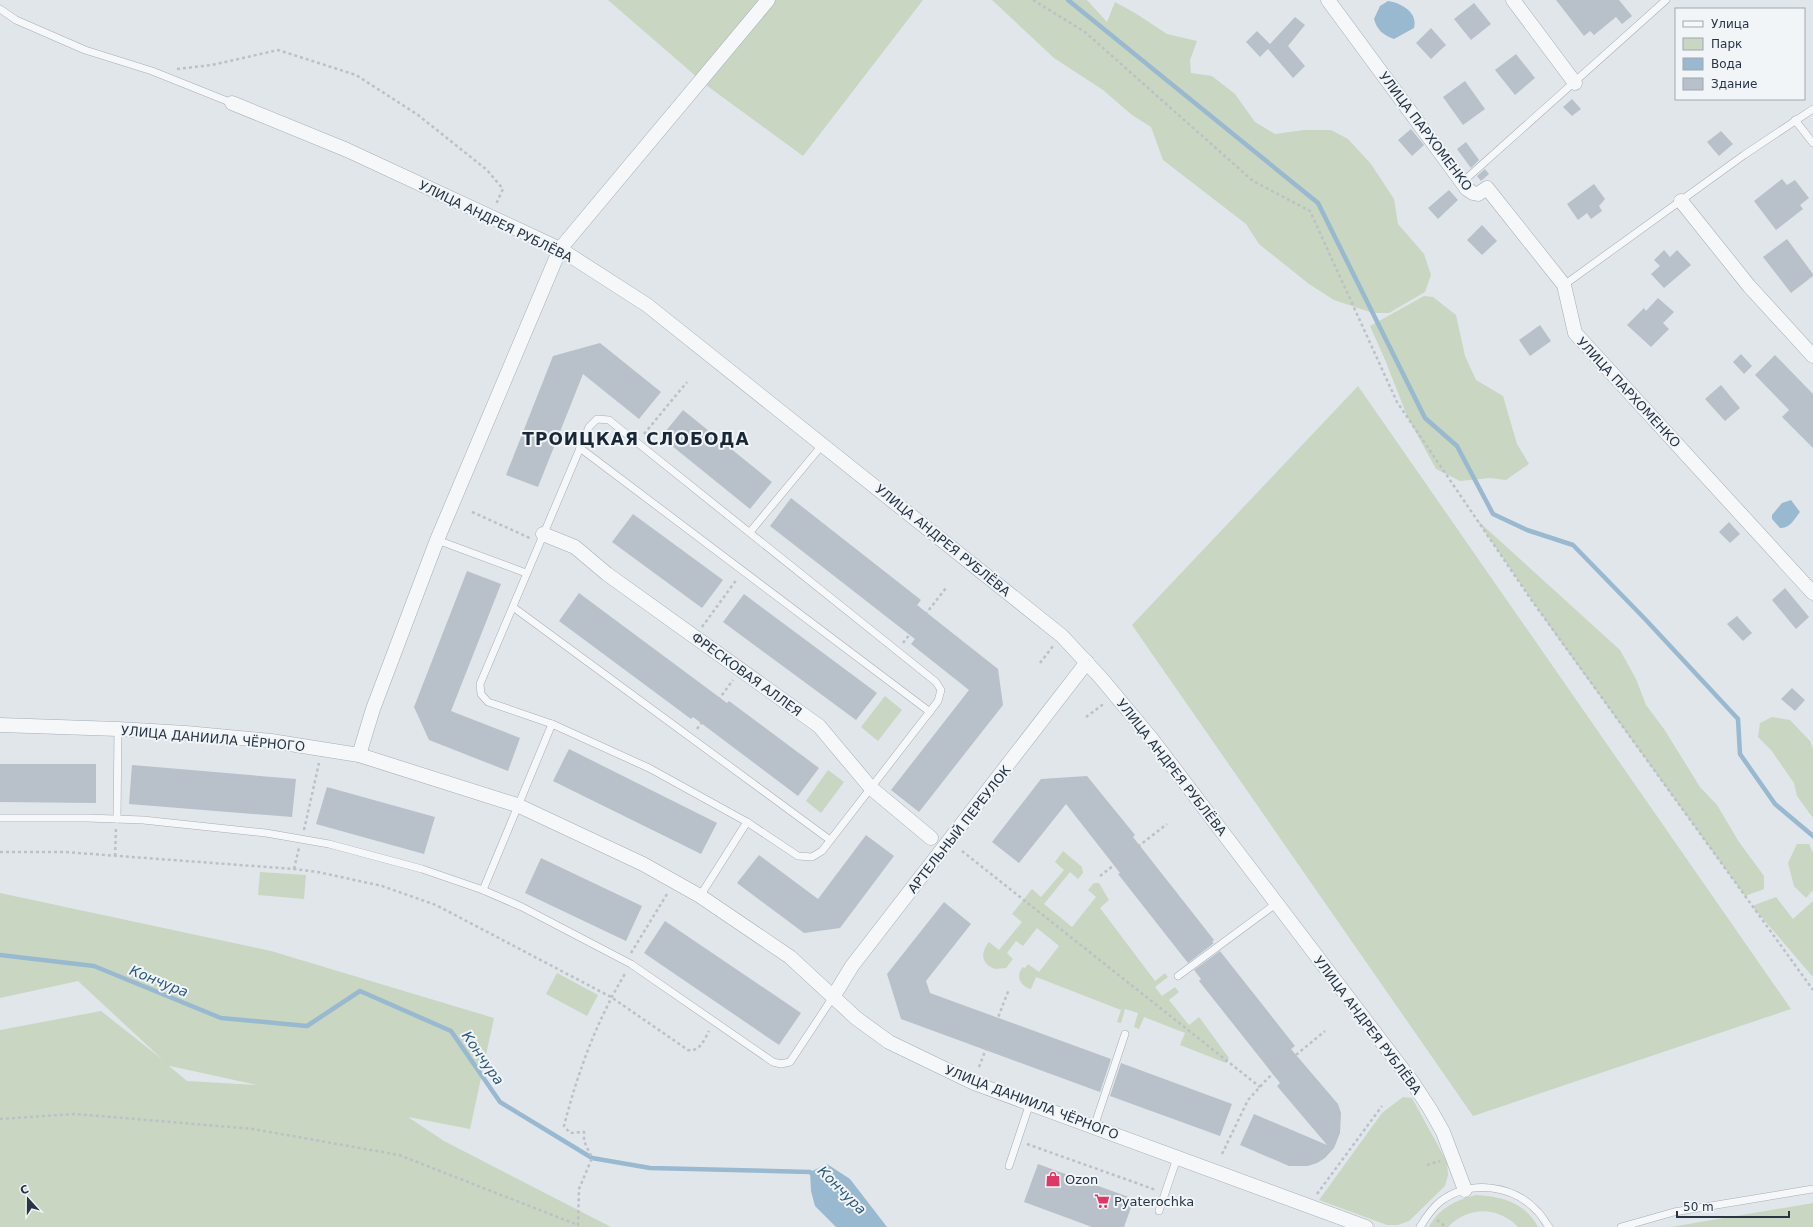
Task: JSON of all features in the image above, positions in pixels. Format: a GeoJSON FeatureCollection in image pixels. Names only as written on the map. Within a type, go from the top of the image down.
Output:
{"type":"FeatureCollection","features":[{"type":"Feature","properties":{"kind":"street"},"geometry":{"type":"LineString","coordinates":[[359,755],[373,709],[437,540],[560,248],[768,0]]}},
{"type":"Feature","properties":{"kind":"street","name":"УЛИЦА ПАРХОМЕНКО"},"geometry":{"type":"LineString","coordinates":[[1328,0],[1467,189],[1478,194],[1486,188],[1564,285],[1575,333],[1813,593]]}},
{"type":"Feature","properties":{"kind":"street"},"geometry":{"type":"LineString","coordinates":[[1513,0],[1575,83]]}},
{"type":"Feature","properties":{"kind":"street","name":"УЛИЦА АНДРЕЯ РУБЛЁВА"},"geometry":{"type":"LineString","coordinates":[[232,103],[347,150],[560,248],[647,304],[1038,615],[1062,636],[1087,662],[1151,738],[1413,1082],[1443,1132],[1465,1190]]}},
{"type":"Feature","properties":{"kind":"street"},"geometry":{"type":"LineString","coordinates":[[1681,201],[1749,286],[1813,356]]}},
{"type":"Feature","properties":{"kind":"street","name":"ФРЕСКОВАЯ АЛЛЕЯ"},"geometry":{"type":"LineString","coordinates":[[542,538],[575,547],[607,574],[819,726],[871,788],[931,838]]}},
{"type":"Feature","properties":{"kind":"street","name":"АРТЕЛЬНЫЙ ПЕРЕУЛОК"},"geometry":{"type":"LineString","coordinates":[[832,997],[852,966],[1087,662]]}},
{"type":"Feature","properties":{"kind":"street","name":"УЛИЦА ДАНИИЛА ЧЁРНОГО"},"geometry":{"type":"LineString","coordinates":[[0,725],[186,733],[271,741],[359,755],[516,805],[643,864],[700,896],[790,957],[856,1018],[888,1042],[974,1083],[1366,1227]]}},
{"type":"Feature","properties":{"kind":"lane"},"geometry":{"type":"LineString","coordinates":[[1467,189],[1467,178],[1666,0]]}},
{"type":"Feature","properties":{"kind":"lane"},"geometry":{"type":"LineString","coordinates":[[0,9],[16,20],[85,50],[152,71],[232,103]]}},
{"type":"Feature","properties":{"kind":"lane"},"geometry":{"type":"LineString","coordinates":[[1564,285],[1795,120],[1813,109]]}},
{"type":"Feature","properties":{"kind":"lane"},"geometry":{"type":"LineString","coordinates":[[1795,120],[1813,143]]}},
{"type":"Feature","properties":{"kind":"lane"},"geometry":{"type":"LineString","coordinates":[[597,420],[609,420],[897,650],[936,682],[941,690],[938,701],[930,712],[822,851],[812,857],[798,856],[747,822],[649,768],[552,724],[488,702],[481,694],[480,684],[580,448],[589,427],[597,420]]}},
{"type":"Feature","properties":{"kind":"lane"},"geometry":{"type":"LineString","coordinates":[[750,532],[823,444]]}},
{"type":"Feature","properties":{"kind":"lane"},"geometry":{"type":"LineString","coordinates":[[580,448],[930,712]]}},
{"type":"Feature","properties":{"kind":"lane"},"geometry":{"type":"LineString","coordinates":[[437,540],[526,573]]}},
{"type":"Feature","properties":{"kind":"lane"},"geometry":{"type":"LineString","coordinates":[[513,607],[830,840]]}},
{"type":"Feature","properties":{"kind":"lane"},"geometry":{"type":"LineString","coordinates":[[483,890],[516,805],[552,724]]}},
{"type":"Feature","properties":{"kind":"lane"},"geometry":{"type":"LineString","coordinates":[[117,819],[118,729]]}},
{"type":"Feature","properties":{"kind":"lane"},"geometry":{"type":"LineString","coordinates":[[0,818],[117,819],[266,833],[329,844],[422,869],[483,890],[522,907],[628,963],[773,1062],[781,1064],[790,1062],[832,997]]}},
{"type":"Feature","properties":{"kind":"lane"},"geometry":{"type":"LineString","coordinates":[[700,896],[747,822]]}},
{"type":"Feature","properties":{"kind":"lane"},"geometry":{"type":"LineString","coordinates":[[1178,976],[1277,903]]}},
{"type":"Feature","properties":{"kind":"lane"},"geometry":{"type":"LineString","coordinates":[[1094,1127],[1125,1034]]}},
{"type":"Feature","properties":{"kind":"lane"},"geometry":{"type":"LineString","coordinates":[[1009,1166],[1030,1104]]}},
{"type":"Feature","properties":{"kind":"lane"},"geometry":{"type":"LineString","coordinates":[[1159,1211],[1177,1158]]}},
{"type":"Feature","properties":{"kind":"lane"},"geometry":{"type":"LineString","coordinates":[[1420,1227],[1428,1214],[1441,1201],[1456,1192],[1492,1187],[1509,1191],[1526,1200],[1539,1212],[1549,1227]]}},
{"type":"Feature","properties":{"kind":"lane"},"geometry":{"type":"LineString","coordinates":[[1621,1227],[1674,1212],[1813,1189]]}},
{"type":"Feature","properties":{"kind":"path"},"geometry":{"type":"LineString","coordinates":[[1033,0],[1085,32],[1253,180],[1310,211],[1397,402],[1530,598],[1813,990]]}},
{"type":"Feature","properties":{"kind":"path"},"geometry":{"type":"LineString","coordinates":[[152,71],[212,65],[278,50],[356,75],[418,115],[487,170],[503,189],[491,217]]}},
{"type":"Feature","properties":{"kind":"path"},"geometry":{"type":"LineString","coordinates":[[637,442],[687,382]]}},
{"type":"Feature","properties":{"kind":"path"},"geometry":{"type":"LineString","coordinates":[[472,512],[542,538]]}},
{"type":"Feature","properties":{"kind":"path"},"geometry":{"type":"LineString","coordinates":[[694,637],[743,571]]}},
{"type":"Feature","properties":{"kind":"path"},"geometry":{"type":"LineString","coordinates":[[897,650],[946,588]]}},
{"type":"Feature","properties":{"kind":"path"},"geometry":{"type":"LineString","coordinates":[[1040,663],[1057,642]]}},
{"type":"Feature","properties":{"kind":"path"},"geometry":{"type":"LineString","coordinates":[[690,737],[741,670]]}},
{"type":"Feature","properties":{"kind":"path"},"geometry":{"type":"LineString","coordinates":[[1086,717],[1108,700]]}},
{"type":"Feature","properties":{"kind":"path"},"geometry":{"type":"LineString","coordinates":[[294,869],[319,763]]}},
{"type":"Feature","properties":{"kind":"path"},"geometry":{"type":"LineString","coordinates":[[115,856],[117,819]]}},
{"type":"Feature","properties":{"kind":"path"},"geometry":{"type":"LineString","coordinates":[[1100,876],[1167,824]]}},
{"type":"Feature","properties":{"kind":"path"},"geometry":{"type":"LineString","coordinates":[[962,850],[1260,1087]]}},
{"type":"Feature","properties":{"kind":"path"},"geometry":{"type":"LineString","coordinates":[[0,852],[65,852],[294,869],[318,872],[382,886],[436,905],[611,996],[688,1050],[694,1051],[699,1048],[715,1022]]}},
{"type":"Feature","properties":{"kind":"path"},"geometry":{"type":"LineString","coordinates":[[0,1119],[74,1114],[253,1128],[399,1155],[579,1226],[579,1189],[592,1158],[584,1141],[584,1132],[570,1133],[564,1126],[573,1089],[596,1027],[628,963],[667,893]]}},
{"type":"Feature","properties":{"kind":"path"},"geometry":{"type":"LineString","coordinates":[[979,1067],[1009,989]]}},
{"type":"Feature","properties":{"kind":"path"},"geometry":{"type":"LineString","coordinates":[[1222,1154],[1248,1100],[1268,1078],[1325,1032]]}},
{"type":"Feature","properties":{"kind":"path"},"geometry":{"type":"LineString","coordinates":[[1318,1192],[1382,1106]]}},
{"type":"Feature","properties":{"kind":"path"},"geometry":{"type":"LineString","coordinates":[[1018,1140],[1165,1194]]}},
{"type":"Feature","properties":{"kind":"path"},"geometry":{"type":"LineString","coordinates":[[1427,1165],[1446,1158]]}},
{"type":"Feature","properties":{"kind":"green space"},"geometry":{"type":"Polygon","coordinates":[[[608,0],[923,0],[803,156],[706,85],[608,0]]]}},
{"type":"Feature","properties":{"kind":"green space"},"geometry":{"type":"Polygon","coordinates":[[[992,0],[1087,0],[1107,22],[1115,2],[1167,34],[1197,41],[1190,60],[1191,73],[1212,76],[1235,94],[1255,122],[1275,134],[1304,130],[1331,130],[1348,139],[1371,164],[1394,199],[1398,224],[1424,254],[1431,275],[1425,292],[1389,313],[1373,313],[1334,300],[1309,284],[1259,244],[1246,224],[1163,160],[1151,127],[1132,115],[1103,90],[1054,58],[992,0]]]}},
{"type":"Feature","properties":{"kind":"green space"},"geometry":{"type":"Polygon","coordinates":[[[1424,296],[1433,297],[1456,315],[1465,356],[1476,380],[1503,396],[1517,444],[1529,464],[1506,480],[1490,478],[1460,481],[1436,469],[1407,416],[1370,326],[1424,296]]]}},
{"type":"Feature","properties":{"kind":"green space"},"geometry":{"type":"Polygon","coordinates":[[[1358,386],[1791,1009],[1473,1116],[1132,625],[1358,386]]]}},
{"type":"Feature","properties":{"kind":"green space"},"geometry":{"type":"Polygon","coordinates":[[[1477,520],[1620,650],[1636,679],[1646,705],[1664,729],[1700,787],[1717,805],[1739,842],[1764,876],[1764,889],[1745,896],[1553,631],[1477,520]]]}},
{"type":"Feature","properties":{"kind":"green space"},"geometry":{"type":"Polygon","coordinates":[[[885,696],[902,710],[878,741],[861,727],[885,696]]]}},
{"type":"Feature","properties":{"kind":"green space"},"geometry":{"type":"Polygon","coordinates":[[[1772,717],[1790,720],[1810,741],[1813,749],[1813,818],[1797,796],[1794,783],[1771,750],[1758,737],[1760,723],[1772,717]]]}},
{"type":"Feature","properties":{"kind":"green space"},"geometry":{"type":"Polygon","coordinates":[[[828,770],[844,782],[821,813],[806,801],[828,770]]]}},
{"type":"Feature","properties":{"kind":"green space"},"geometry":{"type":"Polygon","coordinates":[[[1797,844],[1809,844],[1813,853],[1813,890],[1806,898],[1794,886],[1788,863],[1797,844]]]}},
{"type":"Feature","properties":{"kind":"green space"},"geometry":{"type":"Polygon","coordinates":[[[1063,851],[1082,867],[1083,873],[1078,879],[1070,872],[1044,904],[1072,927],[1096,897],[1088,890],[1094,883],[1099,883],[1109,900],[1100,908],[1155,981],[1165,973],[1168,977],[1155,987],[1162,996],[1175,987],[1179,992],[1169,1000],[1189,1025],[1199,1017],[1229,1058],[1226,1063],[1180,1045],[1185,1033],[1144,1017],[1139,1029],[1134,1027],[1138,1013],[1125,1009],[1121,1023],[1117,1022],[1121,1010],[1036,977],[1031,989],[1024,986],[1019,977],[1023,967],[1025,968],[1028,964],[1039,972],[1059,946],[1037,928],[1023,946],[1016,941],[1007,953],[1013,959],[1006,968],[995,969],[987,964],[983,958],[986,946],[989,942],[999,950],[1022,922],[1012,914],[1032,889],[1041,897],[1064,870],[1055,862],[1063,851]]]}},
{"type":"Feature","properties":{"kind":"green space"},"geometry":{"type":"Polygon","coordinates":[[[260,872],[306,875],[304,899],[258,895],[260,872]]]}},
{"type":"Feature","properties":{"kind":"green space"},"geometry":{"type":"Polygon","coordinates":[[[0,893],[271,951],[494,1018],[470,1129],[408,1117],[444,1141],[611,1227],[0,1227],[0,1030],[101,1011],[163,1060],[78,981],[0,998],[0,893]],[[169,1066],[187,1081],[257,1085],[169,1066]]]}},
{"type":"Feature","properties":{"kind":"green space"},"geometry":{"type":"Polygon","coordinates":[[[1776,897],[1793,919],[1813,901],[1813,977],[1752,906],[1776,897]]]}},
{"type":"Feature","properties":{"kind":"green space"},"geometry":{"type":"Polygon","coordinates":[[[557,973],[598,995],[587,1016],[546,994],[557,973]]]}},
{"type":"Feature","properties":{"kind":"green space"},"geometry":{"type":"Polygon","coordinates":[[[1403,1097],[1412,1098],[1447,1162],[1448,1175],[1445,1186],[1409,1221],[1398,1225],[1387,1225],[1319,1200],[1382,1113],[1403,1097]]]}},
{"type":"Feature","properties":{"kind":"green space"},"geometry":{"type":"Polygon","coordinates":[[[1476,1195],[1495,1197],[1512,1202],[1527,1212],[1538,1227],[1518,1227],[1501,1215],[1483,1211],[1465,1215],[1448,1227],[1429,1227],[1433,1220],[1443,1210],[1455,1202],[1476,1195]]]}},
{"type":"Feature","properties":{"kind":"green space"},"geometry":{"type":"Polygon","coordinates":[[[1813,1203],[1813,1227],[1671,1227],[1813,1203]]]}},
{"type":"Feature","properties":{"kind":"water"},"geometry":{"type":"Polygon","coordinates":[[[1388,1],[1403,6],[1407,9],[1411,13],[1415,22],[1414,28],[1394,39],[1381,32],[1374,19],[1380,6],[1388,1]]]}},
{"type":"Feature","properties":{"kind":"water"},"geometry":{"type":"Polygon","coordinates":[[[1791,500],[1800,512],[1787,527],[1780,528],[1772,519],[1772,515],[1782,503],[1791,500]]]}},
{"type":"Feature","properties":{"kind":"water"},"geometry":{"type":"Polygon","coordinates":[[[827,1164],[850,1179],[887,1227],[836,1227],[815,1206],[811,1191],[810,1172],[827,1164]]]}},
{"type":"Feature","properties":{"kind":"building"},"geometry":{"type":"Polygon","coordinates":[[[1556,0],[1619,0],[1632,16],[1622,24],[1616,17],[1594,35],[1590,31],[1584,36],[1556,0]]]}},
{"type":"Feature","properties":{"kind":"building"},"geometry":{"type":"Polygon","coordinates":[[[1474,3],[1491,24],[1471,40],[1454,19],[1474,3]]]}},
{"type":"Feature","properties":{"kind":"building"},"geometry":{"type":"Polygon","coordinates":[[[1295,17],[1305,25],[1288,46],[1305,66],[1293,78],[1268,49],[1260,57],[1246,42],[1257,31],[1270,44],[1295,17]]]}},
{"type":"Feature","properties":{"kind":"building"},"geometry":{"type":"Polygon","coordinates":[[[1431,28],[1446,45],[1431,59],[1416,43],[1431,28]]]}},
{"type":"Feature","properties":{"kind":"building"},"geometry":{"type":"Polygon","coordinates":[[[1516,54],[1535,78],[1515,95],[1495,70],[1516,54]]]}},
{"type":"Feature","properties":{"kind":"building"},"geometry":{"type":"Polygon","coordinates":[[[1465,81],[1485,109],[1463,125],[1443,97],[1465,81]]]}},
{"type":"Feature","properties":{"kind":"building"},"geometry":{"type":"Polygon","coordinates":[[[1572,99],[1581,109],[1572,116],[1563,107],[1572,99]]]}},
{"type":"Feature","properties":{"kind":"building"},"geometry":{"type":"Polygon","coordinates":[[[1411,129],[1424,145],[1412,156],[1398,140],[1411,129]]]}},
{"type":"Feature","properties":{"kind":"building"},"geometry":{"type":"Polygon","coordinates":[[[1721,131],[1733,144],[1719,156],[1707,142],[1721,131]]]}},
{"type":"Feature","properties":{"kind":"building"},"geometry":{"type":"Polygon","coordinates":[[[1466,142],[1479,160],[1471,168],[1457,149],[1466,142]]]}},
{"type":"Feature","properties":{"kind":"building"},"geometry":{"type":"Polygon","coordinates":[[[1485,169],[1489,174],[1481,181],[1477,176],[1485,169]]]}},
{"type":"Feature","properties":{"kind":"building"},"geometry":{"type":"Polygon","coordinates":[[[1782,179],[1787,185],[1795,180],[1809,198],[1800,205],[1803,209],[1776,230],[1754,201],[1782,179]]]}},
{"type":"Feature","properties":{"kind":"building"},"geometry":{"type":"Polygon","coordinates":[[[1594,184],[1605,199],[1599,206],[1602,211],[1591,219],[1587,213],[1578,220],[1567,204],[1594,184]]]}},
{"type":"Feature","properties":{"kind":"building"},"geometry":{"type":"Polygon","coordinates":[[[1449,190],[1458,200],[1438,219],[1428,208],[1449,190]]]}},
{"type":"Feature","properties":{"kind":"building"},"geometry":{"type":"Polygon","coordinates":[[[1482,225],[1497,241],[1482,255],[1467,240],[1482,225]]]}},
{"type":"Feature","properties":{"kind":"building"},"geometry":{"type":"Polygon","coordinates":[[[1787,239],[1813,274],[1813,276],[1791,293],[1763,257],[1787,239]]]}},
{"type":"Feature","properties":{"kind":"building"},"geometry":{"type":"Polygon","coordinates":[[[1664,250],[1670,257],[1677,250],[1691,265],[1664,288],[1651,274],[1660,266],[1654,260],[1664,250]]]}},
{"type":"Feature","properties":{"kind":"building"},"geometry":{"type":"Polygon","coordinates":[[[1658,298],[1674,312],[1663,323],[1669,329],[1651,347],[1627,325],[1644,308],[1646,311],[1658,298]]]}},
{"type":"Feature","properties":{"kind":"building"},"geometry":{"type":"Polygon","coordinates":[[[1540,325],[1551,341],[1530,356],[1519,340],[1540,325]]]}},
{"type":"Feature","properties":{"kind":"building"},"geometry":{"type":"Polygon","coordinates":[[[600,343],[661,392],[639,419],[583,374],[538,487],[506,475],[553,356],[600,343]]]}},
{"type":"Feature","properties":{"kind":"building"},"geometry":{"type":"Polygon","coordinates":[[[1741,354],[1752,366],[1744,374],[1733,362],[1741,354]]]}},
{"type":"Feature","properties":{"kind":"building"},"geometry":{"type":"Polygon","coordinates":[[[1775,355],[1813,394],[1813,448],[1782,417],[1789,410],[1755,375],[1775,355]]]}},
{"type":"Feature","properties":{"kind":"building"},"geometry":{"type":"Polygon","coordinates":[[[1721,385],[1740,408],[1725,421],[1705,399],[1721,385]]]}},
{"type":"Feature","properties":{"kind":"building"},"geometry":{"type":"Polygon","coordinates":[[[683,410],[772,482],[750,509],[661,437],[683,410]]]}},
{"type":"Feature","properties":{"kind":"building"},"geometry":{"type":"Polygon","coordinates":[[[791,498],[921,600],[917,605],[998,669],[1003,705],[919,812],[891,790],[969,690],[911,644],[915,639],[770,526],[791,498]]]}},
{"type":"Feature","properties":{"kind":"building"},"geometry":{"type":"Polygon","coordinates":[[[633,514],[723,580],[702,608],[612,542],[633,514]]]}},
{"type":"Feature","properties":{"kind":"building"},"geometry":{"type":"Polygon","coordinates":[[[1729,522],[1740,534],[1730,543],[1719,532],[1729,522]]]}},
{"type":"Feature","properties":{"kind":"building"},"geometry":{"type":"Polygon","coordinates":[[[467,571],[501,584],[451,711],[520,738],[508,771],[429,740],[414,707],[467,571]]]}},
{"type":"Feature","properties":{"kind":"building"},"geometry":{"type":"Polygon","coordinates":[[[1785,588],[1809,617],[1796,629],[1772,600],[1785,588]]]}},
{"type":"Feature","properties":{"kind":"building"},"geometry":{"type":"Polygon","coordinates":[[[579,593],[727,703],[729,701],[819,768],[798,796],[693,717],[691,719],[559,621],[579,593]]]}},
{"type":"Feature","properties":{"kind":"building"},"geometry":{"type":"Polygon","coordinates":[[[744,594],[877,693],[856,720],[723,622],[744,594]]]}},
{"type":"Feature","properties":{"kind":"building"},"geometry":{"type":"Polygon","coordinates":[[[1737,616],[1752,633],[1743,641],[1727,624],[1737,616]]]}},
{"type":"Feature","properties":{"kind":"building"},"geometry":{"type":"Polygon","coordinates":[[[1792,688],[1805,700],[1795,711],[1781,699],[1792,688]]]}},
{"type":"Feature","properties":{"kind":"building"},"geometry":{"type":"Polygon","coordinates":[[[569,749],[717,823],[701,854],[553,781],[569,749]]]}},
{"type":"Feature","properties":{"kind":"building"},"geometry":{"type":"Polygon","coordinates":[[[0,764],[96,764],[96,803],[0,802],[0,764]]]}},
{"type":"Feature","properties":{"kind":"building"},"geometry":{"type":"Polygon","coordinates":[[[132,765],[296,779],[292,817],[129,804],[132,765]]]}},
{"type":"Feature","properties":{"kind":"building"},"geometry":{"type":"Polygon","coordinates":[[[1087,776],[1135,835],[1133,837],[1214,940],[1212,942],[1214,943],[1188,963],[1118,874],[1120,873],[1066,804],[1019,863],[992,842],[1041,779],[1087,776]]]}},
{"type":"Feature","properties":{"kind":"building"},"geometry":{"type":"Polygon","coordinates":[[[327,787],[435,817],[424,854],[316,824],[327,787]]]}},
{"type":"Feature","properties":{"kind":"building"},"geometry":{"type":"Polygon","coordinates":[[[866,835],[894,856],[840,928],[804,933],[737,883],[759,855],[818,899],[866,835]]]}},
{"type":"Feature","properties":{"kind":"building"},"geometry":{"type":"Polygon","coordinates":[[[541,858],[642,906],[626,941],[525,893],[541,858]]]}},
{"type":"Feature","properties":{"kind":"building"},"geometry":{"type":"Polygon","coordinates":[[[944,902],[971,924],[926,981],[930,993],[1111,1059],[1100,1092],[901,1019],[887,974],[944,902]]]}},
{"type":"Feature","properties":{"kind":"building"},"geometry":{"type":"Polygon","coordinates":[[[665,921],[801,1013],[779,1045],[644,953],[665,921]]]}},
{"type":"Feature","properties":{"kind":"building"},"geometry":{"type":"Polygon","coordinates":[[[1220,951],[1295,1046],[1291,1049],[1338,1104],[1341,1113],[1340,1133],[1334,1148],[1325,1158],[1317,1163],[1308,1166],[1289,1166],[1240,1145],[1254,1114],[1327,1145],[1277,1086],[1280,1083],[1199,981],[1201,979],[1194,970],[1220,951]]]}},
{"type":"Feature","properties":{"kind":"building"},"geometry":{"type":"Polygon","coordinates":[[[1121,1063],[1232,1104],[1220,1136],[1110,1096],[1121,1063]]]}},
{"type":"Feature","properties":{"kind":"building"},"geometry":{"type":"Polygon","coordinates":[[[1038,1164],[1134,1199],[1124,1227],[1092,1227],[1024,1202],[1038,1164]]]}},
{"type":"Feature","properties":{"kind":"waterway"},"geometry":{"type":"LineString","coordinates":[[1068,0],[1318,203],[1425,418],[1457,446],[1493,514],[1527,530],[1573,545],[1645,619],[1738,719],[1740,754],[1775,804],[1813,836]]}},
{"type":"Feature","properties":{"kind":"waterway","name":"Кончура"},"geometry":{"type":"LineString","coordinates":[[0,955],[94,966],[221,1018],[307,1026],[360,991],[451,1031],[500,1102],[592,1158],[650,1168],[810,1172],[813,1175]]}},
{"type":"Feature","properties":{"kind":"place","name":"Ozon"},"geometry":{"type":"Point","coordinates":[1053,1179]}},
{"type":"Feature","properties":{"kind":"place","name":"Pyaterochka"},"geometry":{"type":"Point","coordinates":[1102,1201]}},
{"type":"Feature","properties":{"kind":"district","name":"ТРОИЦКАЯ СЛОБОДА"},"geometry":{"type":"Point","coordinates":[636,439]}}]}
